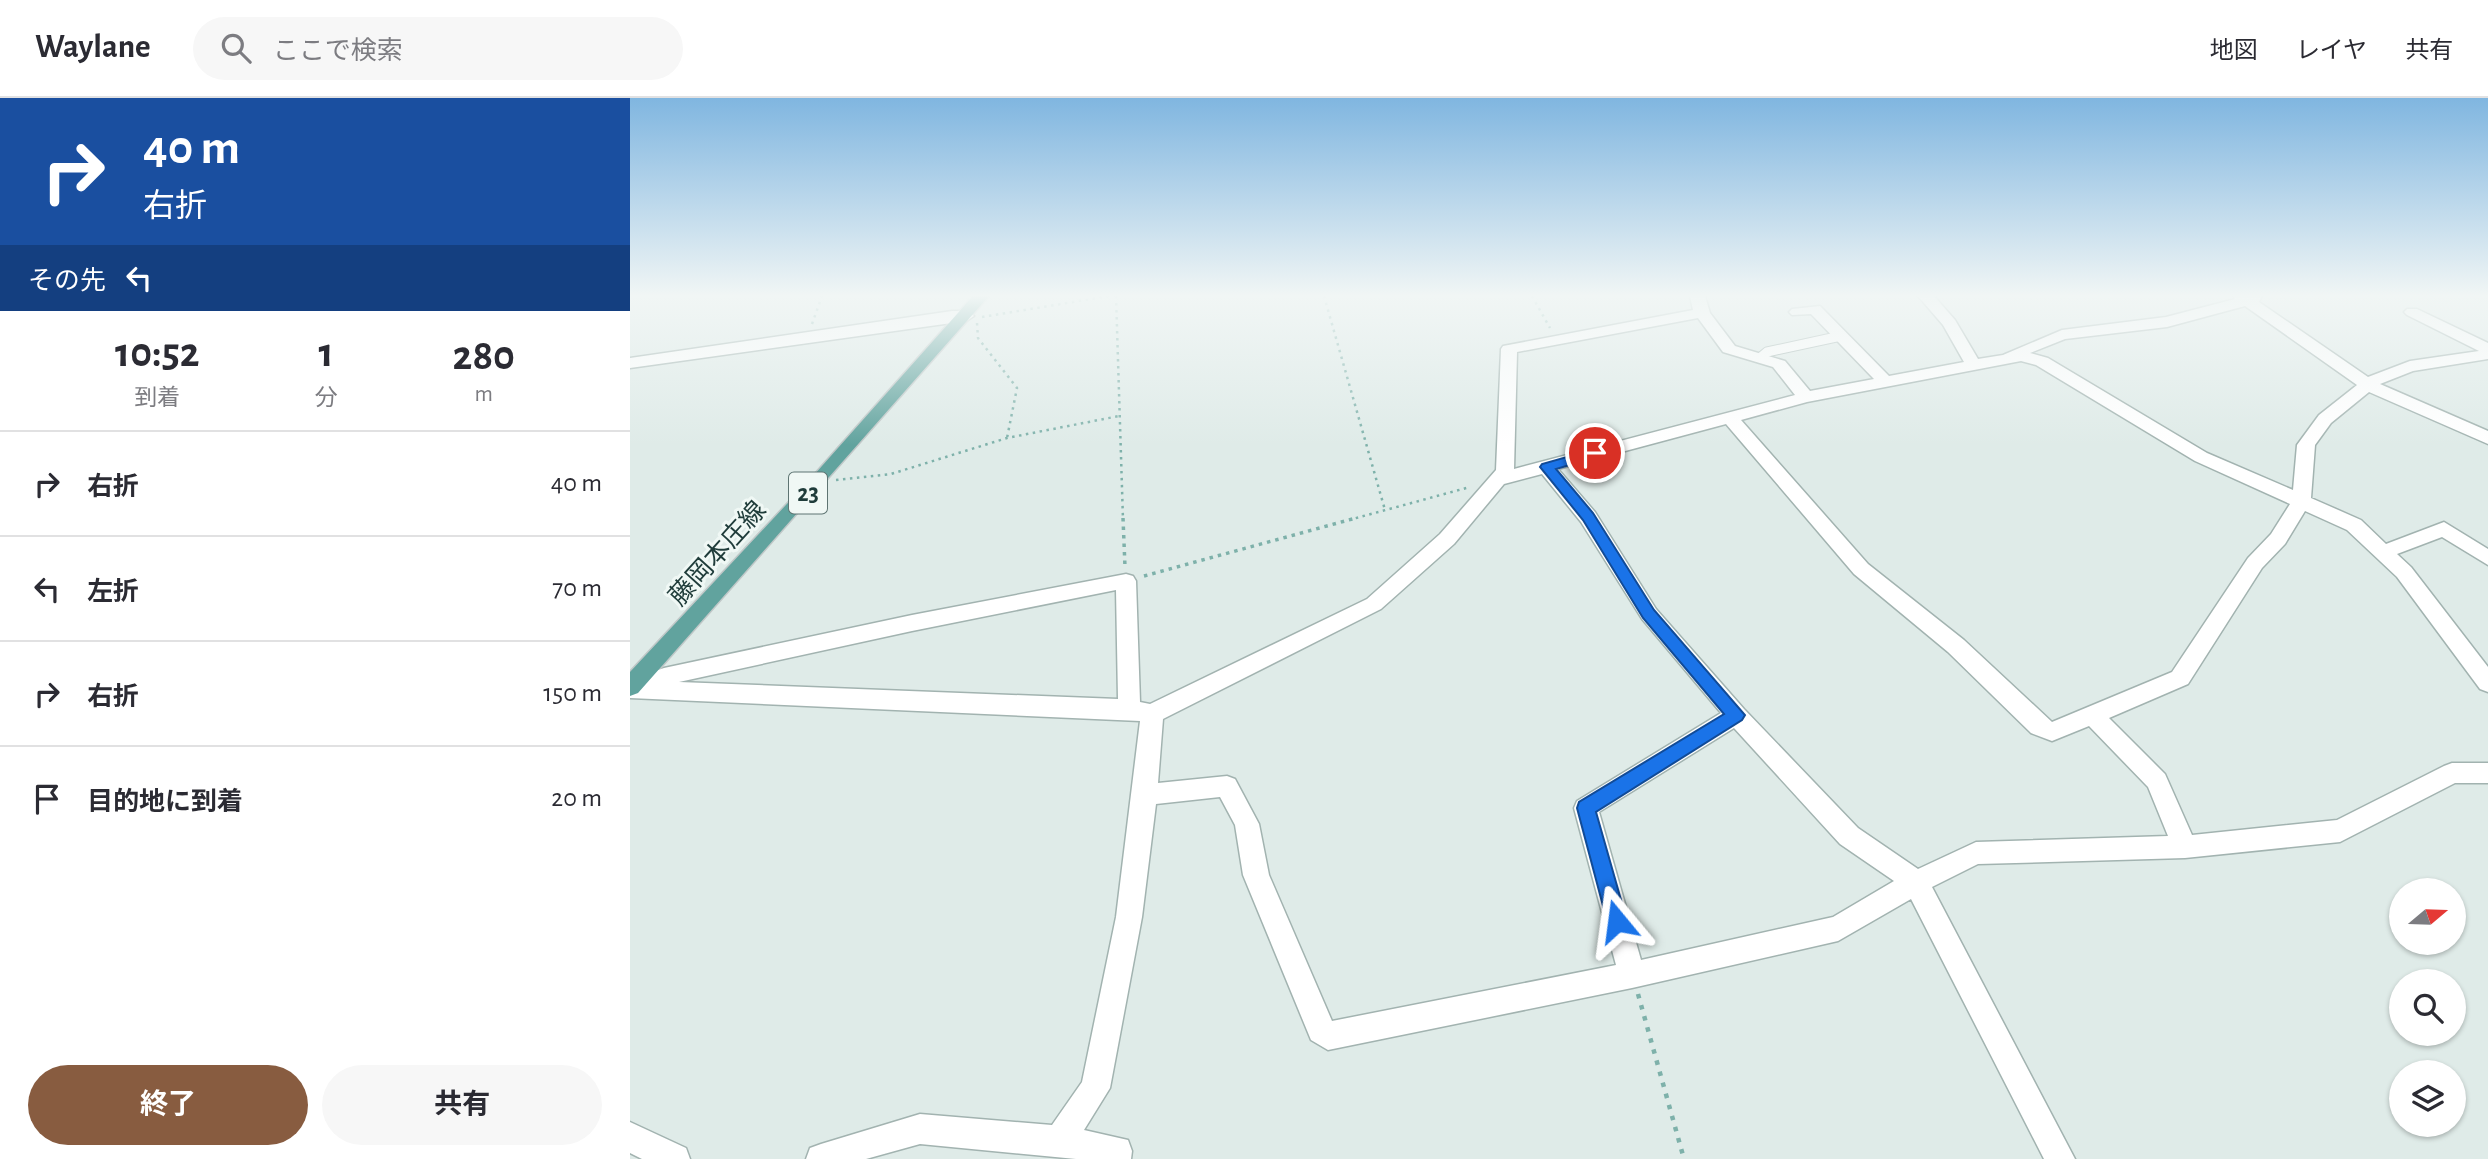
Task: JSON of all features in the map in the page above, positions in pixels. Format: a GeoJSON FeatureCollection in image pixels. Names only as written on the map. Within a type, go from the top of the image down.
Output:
{"type":"FeatureCollection","features":[{"type":"Feature","properties":{"kind":"main road","name":"藤岡本庄線"},"geometry":{"type":"LineString","coordinates":[[630,688],[940,346]]}},
{"type":"Feature","properties":{"kind":"street"},"geometry":{"type":"LineString","coordinates":[[630,363],[750,346]]}},
{"type":"Feature","properties":{"kind":"street"},"geometry":{"type":"LineString","coordinates":[[630,688],[1140,711],[1374,604],[1447,539],[1506,471],[1509,349],[1527,346]]}},
{"type":"Feature","properties":{"kind":"street"},"geometry":{"type":"LineString","coordinates":[[1726,346],[1729,349],[1779,364],[1806,397]]}},
{"type":"Feature","properties":{"kind":"street"},"geometry":{"type":"LineString","coordinates":[[1850,346],[1885,381]]}},
{"type":"Feature","properties":{"kind":"street"},"geometry":{"type":"LineString","coordinates":[[1963,346],[1975,366]]}},
{"type":"Feature","properties":{"kind":"street"},"geometry":{"type":"LineString","coordinates":[[2007,359],[2015,352],[2033,346]]}},
{"type":"Feature","properties":{"kind":"street"},"geometry":{"type":"LineString","coordinates":[[2312,346],[2368,385],[2488,438]]}},
{"type":"Feature","properties":{"kind":"street"},"geometry":{"type":"LineString","coordinates":[[1730,418],[1861,569],[1956,646],[2039,726],[2052,732],[2180,678],[2255,563],[2278,539],[2301,501],[2306,445],[2325,419],[2368,385],[2410,366],[2488,352]]}},
{"type":"Feature","properties":{"kind":"street"},"geometry":{"type":"LineString","coordinates":[[1499,480],[1806,397],[2021,356],[2042,361],[2201,457],[2354,525],[2403,572],[2488,683]]}},
{"type":"Feature","properties":{"kind":"street"},"geometry":{"type":"LineString","coordinates":[[1546,467],[1588,517],[1649,614],[1736,715],[1849,836],[1916,882],[2060,1159]]}},
{"type":"Feature","properties":{"kind":"street"},"geometry":{"type":"LineString","coordinates":[[2384,552],[2444,529],[2488,558]]}},
{"type":"Feature","properties":{"kind":"street"},"geometry":{"type":"LineString","coordinates":[[630,688],[690,671],[912,623],[1126,581],[1146,795],[1125,942],[1095,1088],[1059,1140]]}},
{"type":"Feature","properties":{"kind":"street"},"geometry":{"type":"LineString","coordinates":[[1632,975],[1586,808],[1736,715]]}},
{"type":"Feature","properties":{"kind":"street"},"geometry":{"type":"LineString","coordinates":[[2092,715],[2157,781],[2185,847]]}},
{"type":"Feature","properties":{"kind":"street"},"geometry":{"type":"LineString","coordinates":[[1146,795],[1227,786],[1247,824],[1256,875],[1321,1030],[1328,1036],[1632,975],[1838,928],[1916,882],[1976,853],[2185,847],[2340,831],[2452,773],[2488,773]]}},
{"type":"Feature","properties":{"kind":"street"},"geometry":{"type":"LineString","coordinates":[[821,1159],[920,1129],[1059,1140],[1117,1151],[1116,1159]]}},
{"type":"Feature","properties":{"kind":"street"},"geometry":{"type":"LineString","coordinates":[[630,1137],[675,1159]]}},
{"type":"Feature","properties":{"kind":"lane"},"geometry":{"type":"LineString","coordinates":[[1761,357],[1767,352],[1797,346]]}},
{"type":"Feature","properties":{"kind":"path"},"geometry":{"type":"LineString","coordinates":[[984,346],[1017,388],[1007,438]]}},
{"type":"Feature","properties":{"kind":"path"},"geometry":{"type":"LineString","coordinates":[[1117,346],[1126,581],[1499,480]]}},
{"type":"Feature","properties":{"kind":"path"},"geometry":{"type":"LineString","coordinates":[[1338,346],[1385,510]]}},
{"type":"Feature","properties":{"kind":"path"},"geometry":{"type":"LineString","coordinates":[[820,479],[851,480],[891,474],[1007,438],[1119,416]]}},
{"type":"Feature","properties":{"kind":"path"},"geometry":{"type":"LineString","coordinates":[[1632,975],[1684,1159]]}},
{"type":"Feature","properties":{"kind":"route"},"geometry":{"type":"LineString","coordinates":[[1595,453],[1546,467],[1588,517],[1649,614],[1736,715],[1586,808],[1617,921]]}}]}
